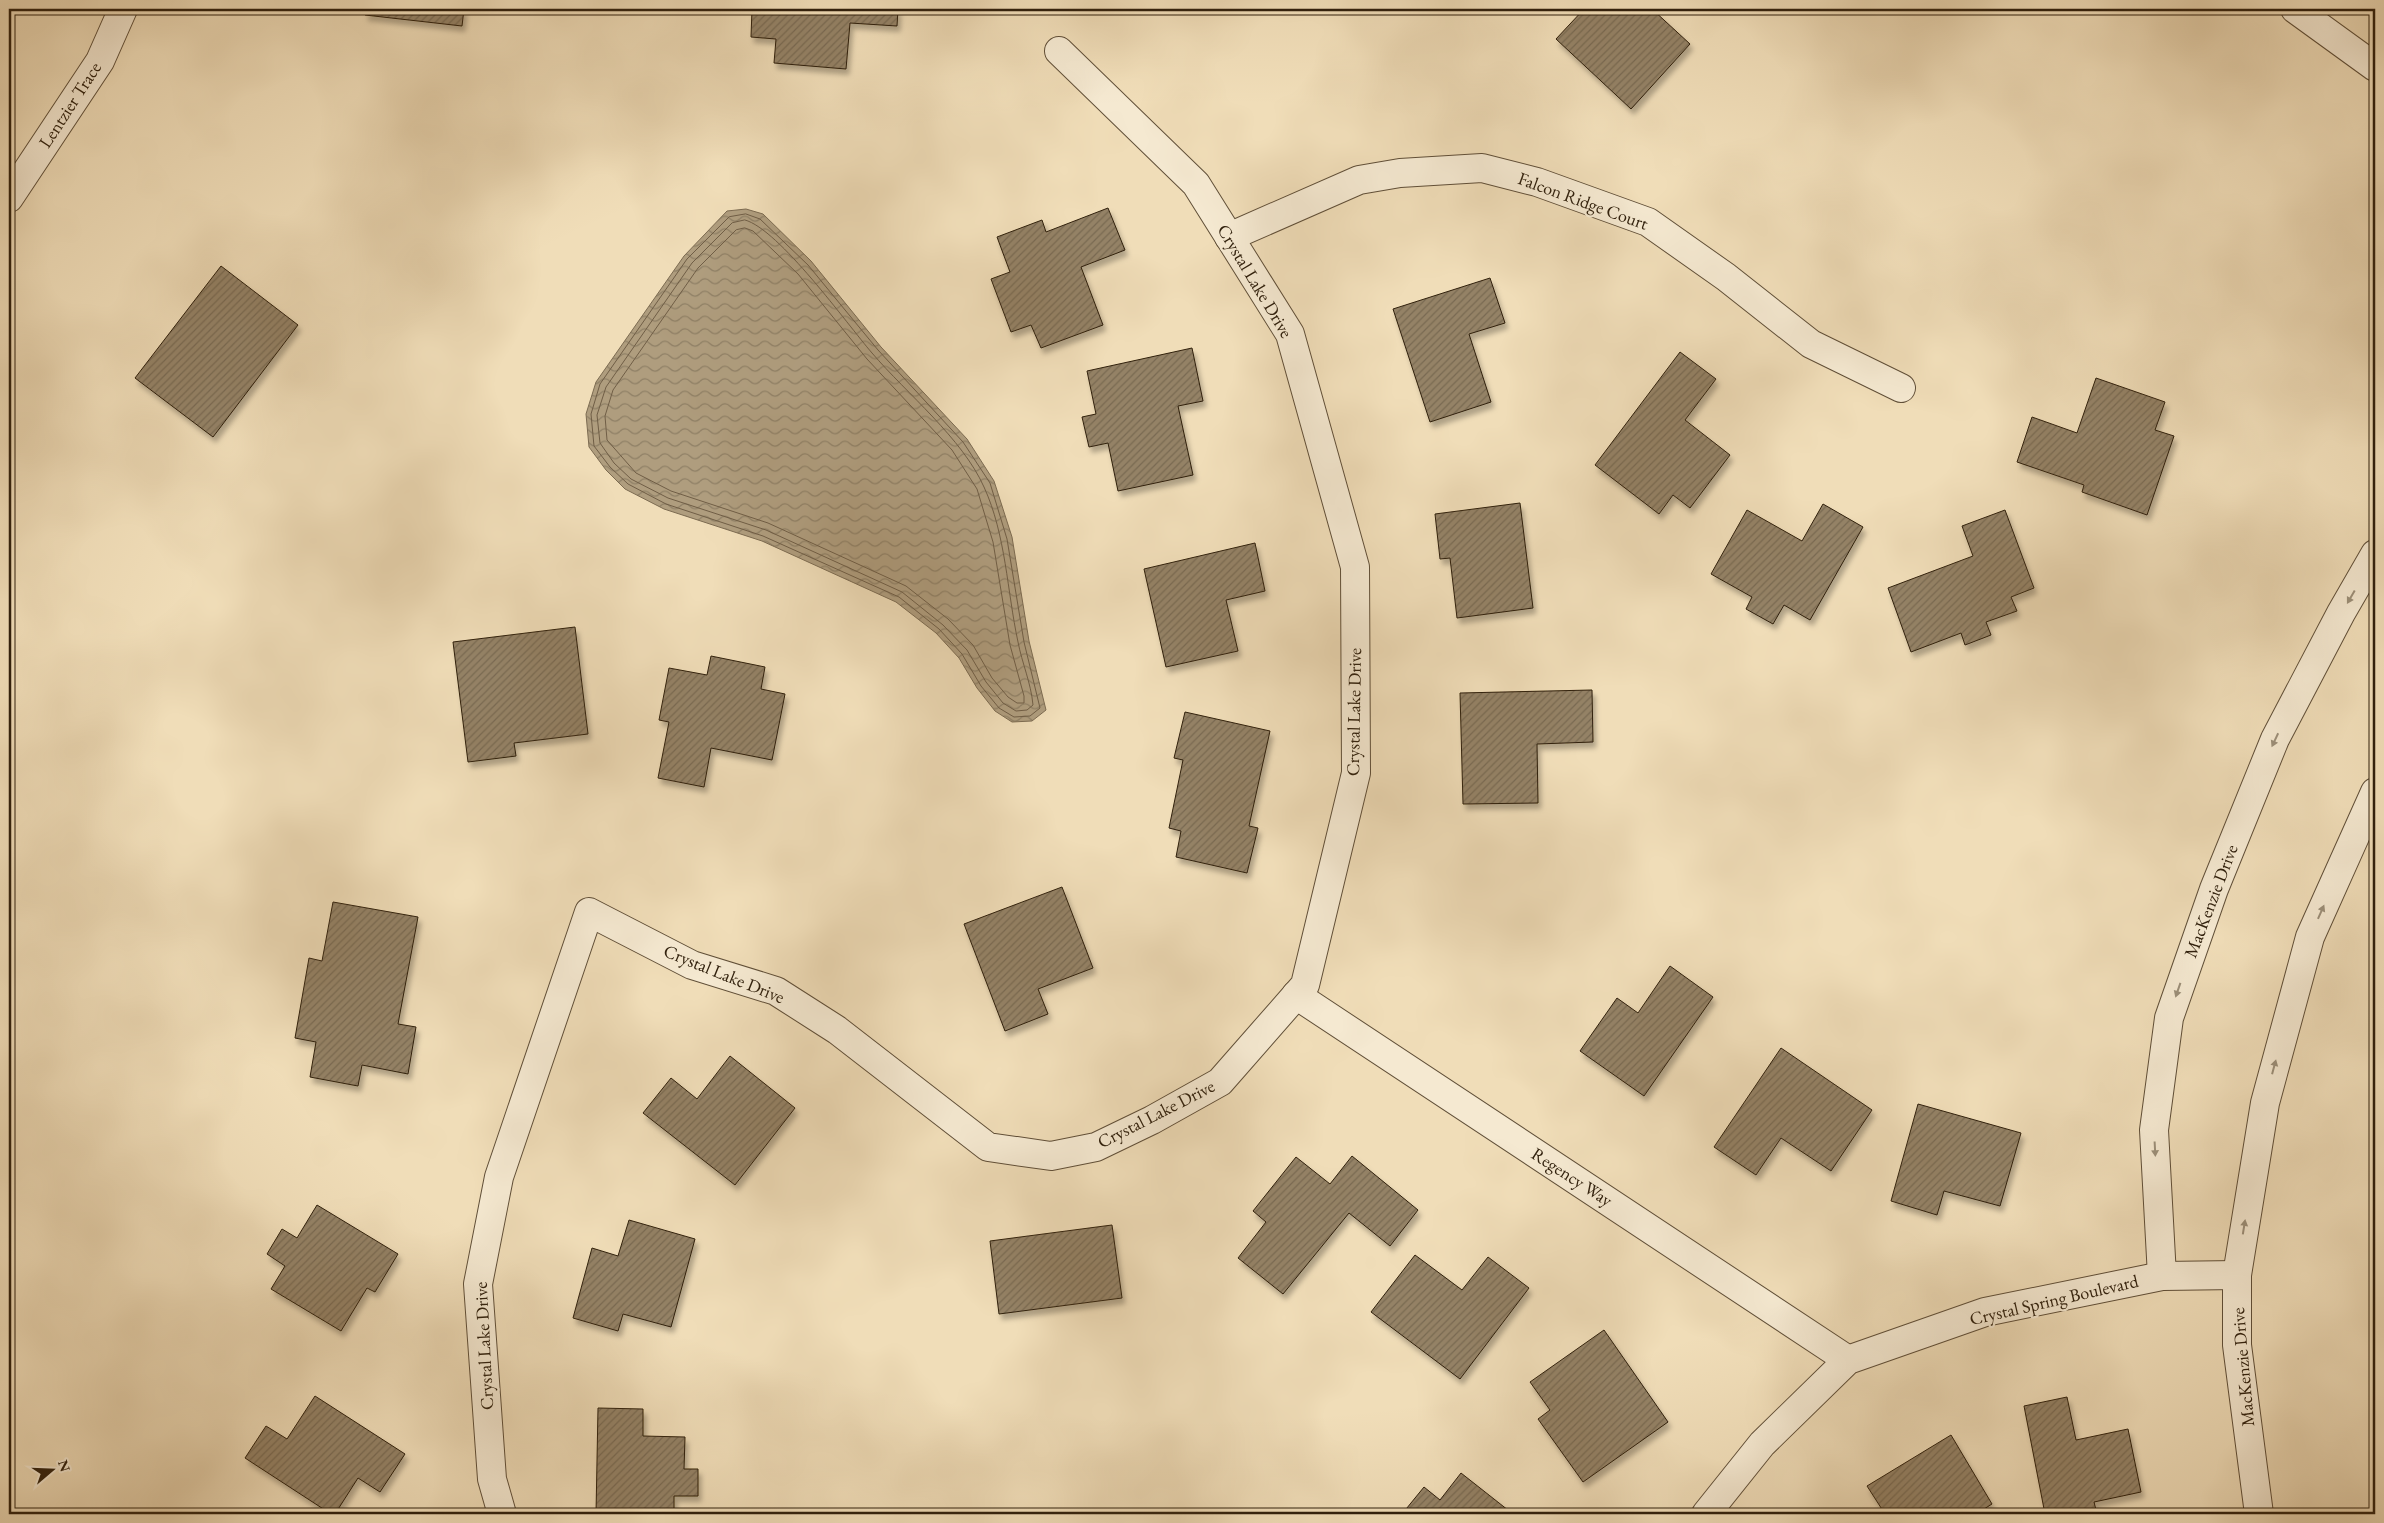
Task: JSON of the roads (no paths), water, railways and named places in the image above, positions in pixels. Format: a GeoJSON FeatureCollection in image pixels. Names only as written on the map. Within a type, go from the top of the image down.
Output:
{"type":"FeatureCollection","features":[{"type":"Feature","properties":{"kind":"street","name":"Lentzier Trace"},"geometry":{"type":"LineString","coordinates":[[9,198],[100,61],[123,9]]}},
{"type":"Feature","properties":{"kind":"street"},"geometry":{"type":"LineString","coordinates":[[2295,9],[2375,67]]}},
{"type":"Feature","properties":{"kind":"street","name":"Crystal Lake Drive"},"geometry":{"type":"LineString","coordinates":[[502,1514],[492,1479],[478,1284],[499,1177],[590,912],[692,965],[776,991],[837,1030],[988,1147],[1051,1156],[1096,1146],[1152,1120],[1220,1082],[1305,985],[1356,773],[1355,567],[1290,334],[1196,184],[1059,51]]}},
{"type":"Feature","properties":{"kind":"street","name":"Falcon Ridge Court"},"geometry":{"type":"LineString","coordinates":[[1229,237],[1359,180],[1409,172],[1482,168],[1537,182],[1648,222],[1726,277],[1811,344],[1901,388]]}},
{"type":"Feature","properties":{"kind":"street","name":"MacKenzie Drive"},"geometry":{"type":"LineString","coordinates":[[2162,1276],[2154,1130],[2169,1018],[2214,888],[2275,740],[2341,613],[2375,554]]}},
{"type":"Feature","properties":{"kind":"street","name":"MacKenzie Drive"},"geometry":{"type":"LineString","coordinates":[[2259,1514],[2237,1346],[2237,1275],[2265,1103],[2310,937],[2375,792]]}},
{"type":"Feature","properties":{"kind":"street","name":"Regency Way"},"geometry":{"type":"LineString","coordinates":[[1296,995],[1848,1360]]}},
{"type":"Feature","properties":{"kind":"street","name":"Crystal Spring Boulevard"},"geometry":{"type":"LineString","coordinates":[[1706,1514],[1762,1444],[1848,1360],[1985,1312],[2162,1276],[2237,1275]]}},
{"type":"Feature","properties":{"kind":"water"},"geometry":{"type":"Polygon","coordinates":[[[746,209],[763,214],[811,261],[881,347],[967,439],[994,481],[1012,537],[1029,641],[1046,710],[1032,721],[1012,722],[995,711],[977,688],[959,658],[936,633],[896,602],[762,541],[664,509],[625,489],[606,470],[589,447],[586,414],[596,382],[684,256],[727,211],[746,209]]]}}]}
